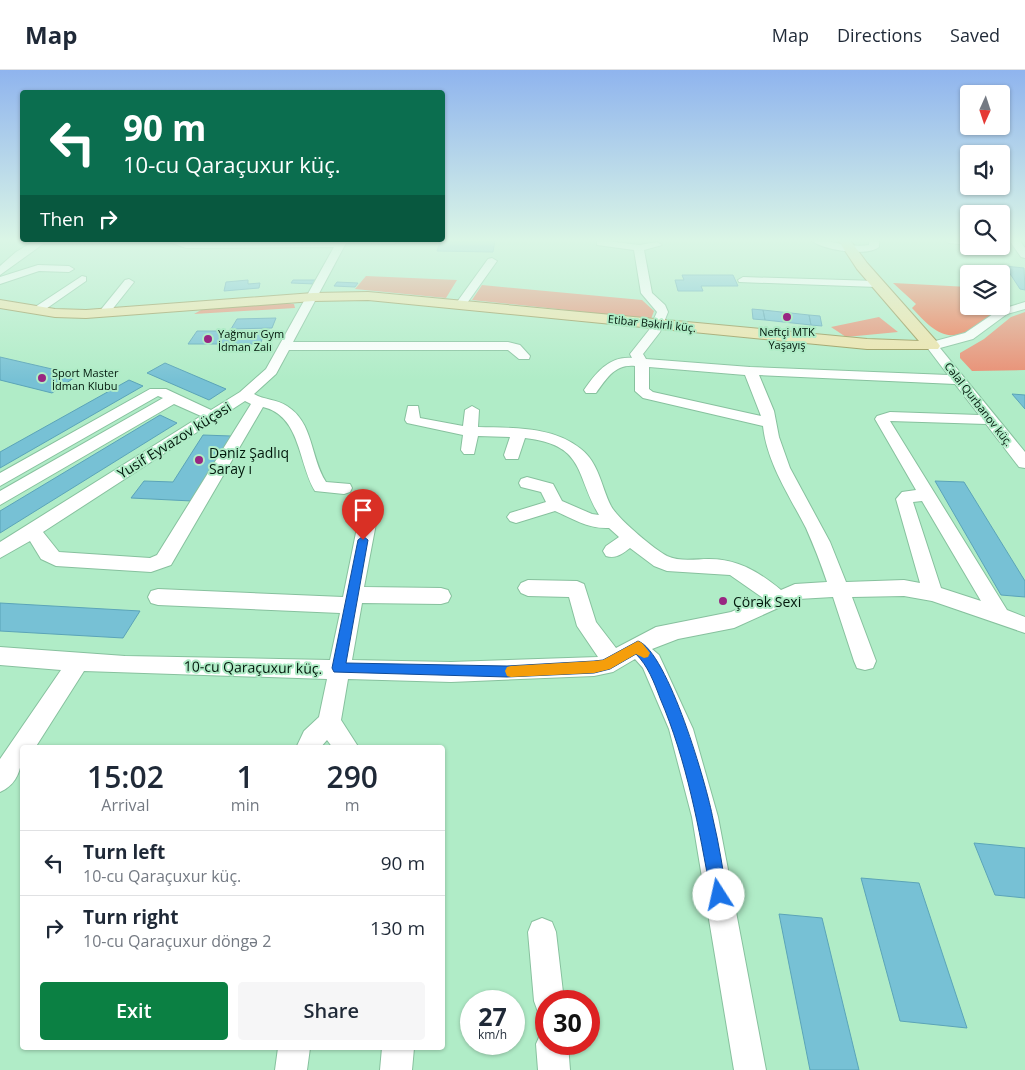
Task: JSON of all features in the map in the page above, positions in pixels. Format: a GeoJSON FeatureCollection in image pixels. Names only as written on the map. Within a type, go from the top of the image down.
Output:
{"type":"FeatureCollection","features":[{"type":"Feature","properties":{"kind":"main road"},"geometry":{"type":"LineString","coordinates":[[879,287],[932,346]]}},
{"type":"Feature","properties":{"kind":"main road","name":"Etibar Bəkirli küç."},"geometry":{"type":"LineString","coordinates":[[0,304],[36,311],[104,314],[313,297],[377,297],[868,344],[932,346]]}},
{"type":"Feature","properties":{"kind":"street"},"geometry":{"type":"LineString","coordinates":[[36,311],[71,287]]}},
{"type":"Feature","properties":{"kind":"street"},"geometry":{"type":"LineString","coordinates":[[104,314],[125,287]]}},
{"type":"Feature","properties":{"kind":"street","name":"Yusif Eyvazov küçəsi"},"geometry":{"type":"LineString","coordinates":[[0,551],[212,416],[251,399],[266,378],[318,287]]}},
{"type":"Feature","properties":{"kind":"street"},"geometry":{"type":"LineString","coordinates":[[461,304],[473,287]]}},
{"type":"Feature","properties":{"kind":"street"},"geometry":{"type":"LineString","coordinates":[[646,287],[648,297],[662,310],[659,324],[636,354],[642,362],[642,391],[648,395],[770,423]]}},
{"type":"Feature","properties":{"kind":"street","name":"Etibar Bəkirli küç."},"geometry":{"type":"LineString","coordinates":[[932,346],[969,336],[1003,312],[1025,305]]}},
{"type":"Feature","properties":{"kind":"street"},"geometry":{"type":"LineString","coordinates":[[285,346],[388,348],[455,345],[500,346],[516,348],[524,356]]}},
{"type":"Feature","properties":{"kind":"street","name":"Cəlal Qurbanov küç."},"geometry":{"type":"LineString","coordinates":[[932,346],[962,380],[1025,462]]}},
{"type":"Feature","properties":{"kind":"street"},"geometry":{"type":"LineString","coordinates":[[591,390],[609,367],[619,362],[642,362],[750,371],[962,380]]}},
{"type":"Feature","properties":{"kind":"street"},"geometry":{"type":"LineString","coordinates":[[750,371],[767,411],[775,450],[821,542],[865,661]]}},
{"type":"Feature","properties":{"kind":"street"},"geometry":{"type":"LineString","coordinates":[[0,480],[148,394],[160,392],[212,416]]}},
{"type":"Feature","properties":{"kind":"street"},"geometry":{"type":"LineString","coordinates":[[0,499],[174,398]]}},
{"type":"Feature","properties":{"kind":"street"},"geometry":{"type":"LineString","coordinates":[[31,531],[39,539],[49,556],[56,559],[158,564],[164,560],[251,399],[281,408],[296,424],[302,432],[313,477],[321,487],[344,488]]}},
{"type":"Feature","properties":{"kind":"street"},"geometry":{"type":"LineString","coordinates":[[413,409],[412,420],[415,422],[472,431],[519,432],[550,440],[579,457],[589,469],[604,508],[612,521],[661,561],[669,564],[706,565],[737,570],[752,577],[780,600]]}},
{"type":"Feature","properties":{"kind":"street"},"geometry":{"type":"LineString","coordinates":[[469,450],[472,431],[472,410]]}},
{"type":"Feature","properties":{"kind":"street"},"geometry":{"type":"LineString","coordinates":[[992,420],[890,416],[882,419],[1002,618]]}},
{"type":"Feature","properties":{"kind":"street"},"geometry":{"type":"LineString","coordinates":[[512,455],[519,432]]}},
{"type":"Feature","properties":{"kind":"street"},"geometry":{"type":"LineString","coordinates":[[527,483],[547,488],[556,505]]}},
{"type":"Feature","properties":{"kind":"street"},"geometry":{"type":"LineString","coordinates":[[927,495],[908,496],[904,499],[933,593]]}},
{"type":"Feature","properties":{"kind":"street"},"geometry":{"type":"LineString","coordinates":[[516,517],[556,505],[568,509],[583,520],[590,522],[612,521]]}},
{"type":"Feature","properties":{"kind":"street"},"geometry":{"type":"LineString","coordinates":[[309,745],[312,739],[329,723],[369,513]]}},
{"type":"Feature","properties":{"kind":"street"},"geometry":{"type":"LineString","coordinates":[[612,551],[632,537]]}},
{"type":"Feature","properties":{"kind":"street"},"geometry":{"type":"LineString","coordinates":[[528,588],[577,589],[587,626],[613,660]]}},
{"type":"Feature","properties":{"kind":"street","name":"10-cu Qaraçuxur küç."},"geometry":{"type":"LineString","coordinates":[[0,656],[78,662],[507,672],[594,667],[613,660],[656,636],[742,617],[795,592],[838,589],[904,588],[933,593],[1025,625]]}},
{"type":"Feature","properties":{"kind":"street"},"geometry":{"type":"LineString","coordinates":[[158,597],[351,600],[441,596]]}},
{"type":"Feature","properties":{"kind":"street"},"geometry":{"type":"LineString","coordinates":[[638,647],[651,662],[680,729],[705,817],[750,1070]]}},
{"type":"Feature","properties":{"kind":"street"},"geometry":{"type":"LineString","coordinates":[[23,745],[78,662]]}},
{"type":"Feature","properties":{"kind":"street"},"geometry":{"type":"LineString","coordinates":[[329,723],[345,745]]}},
{"type":"Feature","properties":{"kind":"street"},"geometry":{"type":"LineString","coordinates":[[0,780],[20,750]]}},
{"type":"Feature","properties":{"kind":"street"},"geometry":{"type":"LineString","coordinates":[[542,932],[547,990]]}},
{"type":"Feature","properties":{"kind":"street"},"geometry":{"type":"LineString","coordinates":[[291,1070],[294,1050]]}},
{"type":"Feature","properties":{"kind":"street"},"geometry":{"type":"LineString","coordinates":[[396,1070],[398,1050]]}},
{"type":"Feature","properties":{"kind":"street"},"geometry":{"type":"LineString","coordinates":[[553,1055],[554,1070]]}},
{"type":"Feature","properties":{"kind":"shaded area"},"geometry":{"type":"Polygon","coordinates":[[[357,287],[453,287],[446,298],[355,289],[357,287]]]}},
{"type":"Feature","properties":{"kind":"shaded area"},"geometry":{"type":"Polygon","coordinates":[[[481,287],[500,287],[642,300],[654,311],[651,319],[472,300],[481,287]]]}},
{"type":"Feature","properties":{"kind":"shaded area"},"geometry":{"type":"Polygon","coordinates":[[[897,287],[960,287],[960,315],[991,315],[968,332],[951,335],[937,331],[912,308],[916,304],[897,287]]]}},
{"type":"Feature","properties":{"kind":"shaded area"},"geometry":{"type":"Polygon","coordinates":[[[283,303],[294,304],[295,308],[194,314],[203,309],[283,303]]]}},
{"type":"Feature","properties":{"kind":"shaded area"},"geometry":{"type":"Polygon","coordinates":[[[1025,312],[1025,370],[972,371],[960,358],[960,353],[984,339],[1011,317],[1025,312]]]}},
{"type":"Feature","properties":{"kind":"shaded area"},"geometry":{"type":"Polygon","coordinates":[[[879,317],[898,332],[846,337],[831,327],[879,317]]]}},
{"type":"Feature","properties":{"kind":"building"},"geometry":{"type":"Polygon","coordinates":[[[225,287],[259,287],[259,288],[224,291],[225,287]]]}},
{"type":"Feature","properties":{"kind":"building"},"geometry":{"type":"Polygon","coordinates":[[[677,287],[701,287],[703,291],[678,291],[677,287]]]}},
{"type":"Feature","properties":{"kind":"building"},"geometry":{"type":"Polygon","coordinates":[[[1018,287],[1025,287],[1025,290],[1020,289],[1018,287]]]}},
{"type":"Feature","properties":{"kind":"building"},"geometry":{"type":"Polygon","coordinates":[[[752,309],[763,310],[765,320],[753,319],[752,309]]]}},
{"type":"Feature","properties":{"kind":"building","name":"Neftçi MTK Yaşayış"},"geometry":{"type":"Polygon","coordinates":[[[763,310],[809,315],[811,325],[765,320],[763,310]]]}},
{"type":"Feature","properties":{"kind":"building"},"geometry":{"type":"Polygon","coordinates":[[[809,315],[820,316],[822,326],[811,325],[809,315]]]}},
{"type":"Feature","properties":{"kind":"building"},"geometry":{"type":"Polygon","coordinates":[[[276,318],[272,328],[231,329],[237,319],[276,318]]]}},
{"type":"Feature","properties":{"kind":"building"},"geometry":{"type":"Polygon","coordinates":[[[197,331],[266,331],[260,344],[188,344],[197,331]]]}},
{"type":"Feature","properties":{"kind":"building"},"geometry":{"type":"Polygon","coordinates":[[[0,357],[78,375],[52,393],[0,380],[0,357]]]}},
{"type":"Feature","properties":{"kind":"building"},"geometry":{"type":"Polygon","coordinates":[[[165,363],[226,389],[209,400],[147,373],[165,363]]]}},
{"type":"Feature","properties":{"kind":"building"},"geometry":{"type":"Polygon","coordinates":[[[129,380],[143,386],[0,468],[0,452],[129,380]]]}},
{"type":"Feature","properties":{"kind":"building"},"geometry":{"type":"Polygon","coordinates":[[[1012,394],[1025,395],[1025,409],[1012,394]]]}},
{"type":"Feature","properties":{"kind":"building"},"geometry":{"type":"Polygon","coordinates":[[[160,415],[177,423],[0,533],[0,511],[160,415]]]}},
{"type":"Feature","properties":{"kind":"building"},"geometry":{"type":"Polygon","coordinates":[[[203,435],[231,436],[192,501],[131,498],[144,481],[173,482],[203,435]]]}},
{"type":"Feature","properties":{"kind":"building"},"geometry":{"type":"Polygon","coordinates":[[[935,481],[964,482],[1025,581],[1025,597],[1001,595],[935,481]]]}},
{"type":"Feature","properties":{"kind":"building"},"geometry":{"type":"Polygon","coordinates":[[[0,603],[140,611],[123,638],[0,631],[0,603]]]}},
{"type":"Feature","properties":{"kind":"building"},"geometry":{"type":"Polygon","coordinates":[[[974,843],[1025,848],[1025,898],[995,895],[974,843]]]}},
{"type":"Feature","properties":{"kind":"building"},"geometry":{"type":"Polygon","coordinates":[[[861,878],[919,883],[967,1028],[900,1021],[861,878]]]}},
{"type":"Feature","properties":{"kind":"building"},"geometry":{"type":"Polygon","coordinates":[[[779,914],[822,918],[859,1070],[810,1070],[779,914]]]}},
{"type":"Feature","properties":{"kind":"slow traffic"},"geometry":{"type":"LineString","coordinates":[[511,671],[594,667],[605,665],[638,647],[644,653]]}},
{"type":"Feature","properties":{"kind":"place","name":"Neftçi MTK Yaşayış"},"geometry":{"type":"Point","coordinates":[787,317]}},
{"type":"Feature","properties":{"kind":"place","name":"Yağmur Gym İdman Zalı"},"geometry":{"type":"Point","coordinates":[208,339]}},
{"type":"Feature","properties":{"kind":"place","name":"Sport Master İdman Klubu"},"geometry":{"type":"Point","coordinates":[42,378]}},
{"type":"Feature","properties":{"kind":"place","name":"Dəniz Şadlıq Saray ı"},"geometry":{"type":"Point","coordinates":[199,460]}},
{"type":"Feature","properties":{"kind":"place","name":"Çörək Sexi"},"geometry":{"type":"Point","coordinates":[723,601]}},
{"type":"Feature","properties":{"kind":"route"},"geometry":{"type":"LineString","coordinates":[[363,540],[338,668],[507,672],[594,667],[605,665],[638,647],[651,662],[680,729],[705,817],[719,895]]}}]}
